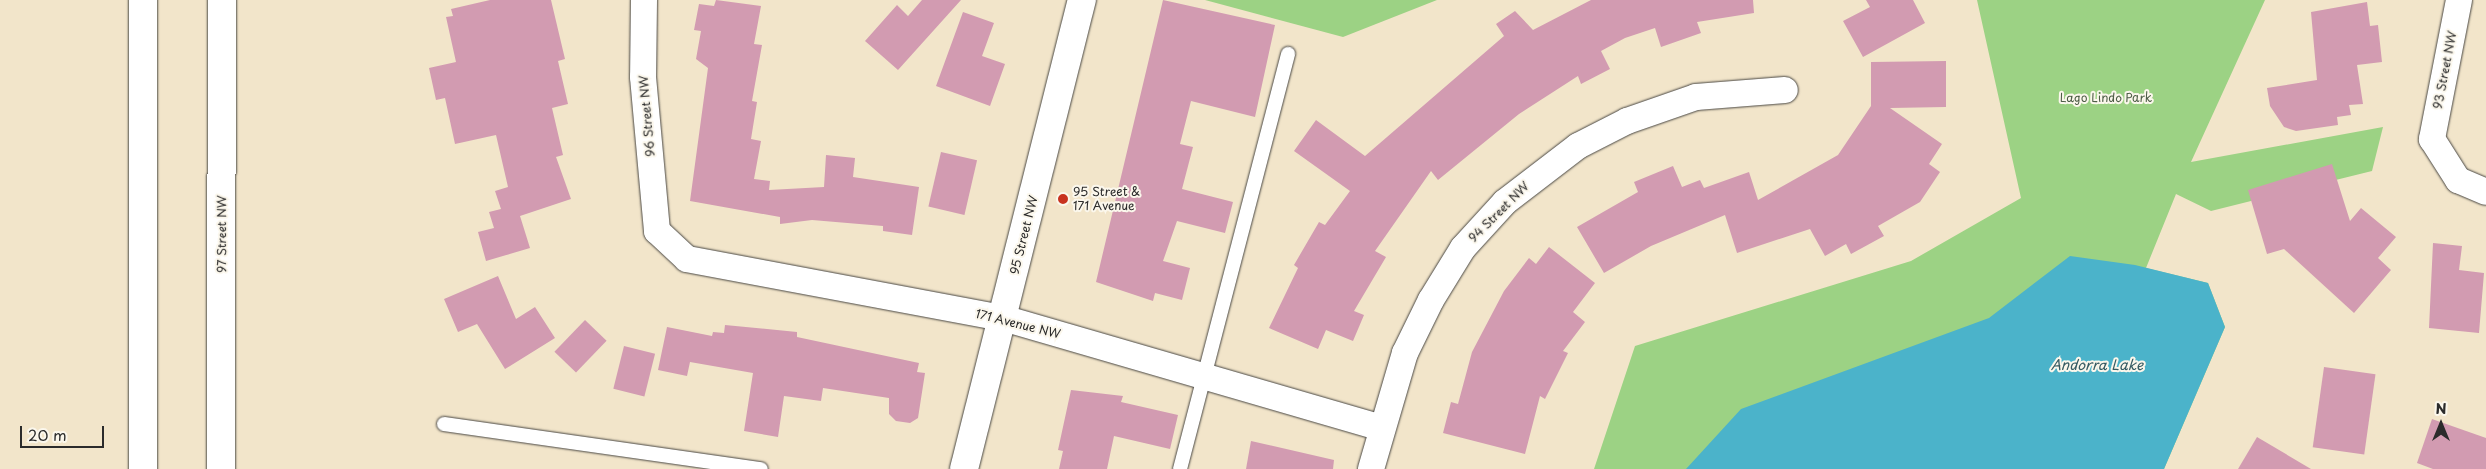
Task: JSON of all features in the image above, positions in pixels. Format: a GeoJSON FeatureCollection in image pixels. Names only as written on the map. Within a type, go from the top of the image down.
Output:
{"type":"FeatureCollection","features":[{"type":"Feature","properties":{"kind":"main road"},"geometry":{"type":"LineString","coordinates":[[143,0],[143,469]]}},
{"type":"Feature","properties":{"kind":"main road","name":"97 Street NW"},"geometry":{"type":"LineString","coordinates":[[221,469],[222,0]]}},
{"type":"Feature","properties":{"kind":"main road","name":"95 Street NW"},"geometry":{"type":"LineString","coordinates":[[964,469],[1082,0]]}},
{"type":"Feature","properties":{"kind":"street","name":"96 Street NW"},"geometry":{"type":"LineString","coordinates":[[644,0],[643,77],[656,231]]}},
{"type":"Feature","properties":{"kind":"street","name":"93 Street NW"},"geometry":{"type":"LineString","coordinates":[[2459,0],[2432,139],[2458,180],[2486,192]]}},
{"type":"Feature","properties":{"kind":"street","name":"94 Street NW"},"geometry":{"type":"LineString","coordinates":[[1371,469],[1381,428],[1405,354],[1458,256],[1505,202],[1543,169],[1578,146],[1668,104],[1696,97],[1785,90]]}},
{"type":"Feature","properties":{"kind":"street","name":"171 Avenue NW"},"geometry":{"type":"LineString","coordinates":[[656,231],[687,259],[1003,318],[1203,374],[1381,428]]}},
{"type":"Feature","properties":{"kind":"lane"},"geometry":{"type":"LineString","coordinates":[[1180,469],[1203,374],[1288,54]]}},
{"type":"Feature","properties":{"kind":"lane"},"geometry":{"type":"LineString","coordinates":[[444,424],[761,469]]}},
{"type":"Feature","properties":{"kind":"green space"},"geometry":{"type":"Polygon","coordinates":[[[1205,0],[1437,0],[1343,37],[1205,0]]]}},
{"type":"Feature","properties":{"kind":"green space","name":"Lago Lindo Park"},"geometry":{"type":"Polygon","coordinates":[[[1977,0],[2265,0],[2191,162],[2383,127],[2372,171],[2211,211],[2176,194],[2146,268],[2208,283],[2225,327],[2164,469],[1594,469],[1635,346],[1911,261],[2021,198],[1977,0]]]}},
{"type":"Feature","properties":{"kind":"water","name":"Andorra Lake"},"geometry":{"type":"Polygon","coordinates":[[[2070,256],[2135,265],[2208,283],[2225,327],[2164,469],[1686,469],[1741,409],[1989,318],[2070,256]]]}},
{"type":"Feature","properties":{"kind":"building"},"geometry":{"type":"Polygon","coordinates":[[[490,0],[551,0],[565,59],[558,61],[568,104],[552,108],[563,155],[556,157],[571,199],[520,216],[530,248],[486,261],[478,232],[494,228],[489,212],[501,209],[495,191],[508,187],[496,135],[455,144],[445,98],[436,100],[429,68],[456,62],[446,17],[453,16],[451,9],[490,0]]]}},
{"type":"Feature","properties":{"kind":"building"},"geometry":{"type":"Polygon","coordinates":[[[716,0],[761,6],[754,44],[762,45],[752,101],[757,102],[751,139],[761,141],[754,179],[770,181],[769,190],[824,187],[826,155],[855,158],[853,177],[919,187],[912,235],[883,231],[883,226],[812,220],[780,224],[780,217],[690,201],[708,68],[696,59],[701,31],[694,30],[699,4],[714,6],[716,0]]]}},
{"type":"Feature","properties":{"kind":"building"},"geometry":{"type":"Polygon","coordinates":[[[922,0],[961,0],[898,70],[865,41],[897,5],[908,16],[922,0]]]}},
{"type":"Feature","properties":{"kind":"building"},"geometry":{"type":"Polygon","coordinates":[[[1163,0],[1275,25],[1255,117],[1191,101],[1180,144],[1193,147],[1182,189],[1233,202],[1225,233],[1177,221],[1163,261],[1190,268],[1182,300],[1155,293],[1153,301],[1096,282],[1163,0]]]}},
{"type":"Feature","properties":{"kind":"building"},"geometry":{"type":"Polygon","coordinates":[[[1591,0],[1753,0],[1754,13],[1697,22],[1701,33],[1661,47],[1655,28],[1625,38],[1601,51],[1610,69],[1581,84],[1578,76],[1519,114],[1438,180],[1431,171],[1375,251],[1386,257],[1354,311],[1364,315],[1353,341],[1326,330],[1318,349],[1269,328],[1298,268],[1294,265],[1319,222],[1325,225],[1350,191],[1294,151],[1316,120],[1365,156],[1504,36],[1496,24],[1515,11],[1533,30],[1591,0]]]}},
{"type":"Feature","properties":{"kind":"building"},"geometry":{"type":"Polygon","coordinates":[[[1866,0],[1913,0],[1925,23],[1863,57],[1843,21],[1870,7],[1866,0]]]}},
{"type":"Feature","properties":{"kind":"building"},"geometry":{"type":"Polygon","coordinates":[[[2367,2],[2370,26],[2378,25],[2382,62],[2357,65],[2363,104],[2349,105],[2351,115],[2337,117],[2338,125],[2296,131],[2284,127],[2270,106],[2267,88],[2317,80],[2311,12],[2367,2]]]}},
{"type":"Feature","properties":{"kind":"building"},"geometry":{"type":"Polygon","coordinates":[[[963,12],[994,23],[982,56],[1005,64],[990,106],[936,86],[963,12]]]}},
{"type":"Feature","properties":{"kind":"building"},"geometry":{"type":"Polygon","coordinates":[[[1946,61],[1946,107],[1890,108],[1942,144],[1929,164],[1940,172],[1920,202],[1878,226],[1884,236],[1851,254],[1846,244],[1825,256],[1810,229],[1737,253],[1725,215],[1651,246],[1604,273],[1577,227],[1638,192],[1634,182],[1673,166],[1682,187],[1700,180],[1704,188],[1749,172],[1758,200],[1838,155],[1871,106],[1871,62],[1946,61]]]}},
{"type":"Feature","properties":{"kind":"building"},"geometry":{"type":"Polygon","coordinates":[[[941,152],[977,160],[964,215],[928,207],[941,152]]]}},
{"type":"Feature","properties":{"kind":"building"},"geometry":{"type":"Polygon","coordinates":[[[2332,164],[2350,221],[2361,208],[2396,237],[2378,258],[2391,270],[2354,313],[2284,249],[2267,254],[2248,190],[2332,164]]]}},
{"type":"Feature","properties":{"kind":"building"},"geometry":{"type":"Polygon","coordinates":[[[2433,243],[2462,246],[2459,270],[2484,273],[2479,333],[2429,328],[2433,243]]]}},
{"type":"Feature","properties":{"kind":"building"},"geometry":{"type":"Polygon","coordinates":[[[1549,247],[1595,283],[1573,312],[1585,322],[1563,351],[1568,353],[1545,399],[1540,396],[1525,454],[1443,433],[1451,402],[1458,404],[1472,352],[1504,291],[1529,258],[1536,264],[1549,247]]]}},
{"type":"Feature","properties":{"kind":"building"},"geometry":{"type":"Polygon","coordinates":[[[498,276],[516,319],[535,307],[555,338],[505,369],[477,324],[458,332],[444,299],[498,276]]]}},
{"type":"Feature","properties":{"kind":"building"},"geometry":{"type":"Polygon","coordinates":[[[585,320],[607,341],[576,372],[554,352],[585,320]]]}},
{"type":"Feature","properties":{"kind":"building"},"geometry":{"type":"Polygon","coordinates":[[[725,325],[797,332],[797,337],[919,363],[917,372],[925,373],[918,418],[910,423],[896,421],[889,414],[889,398],[823,388],[821,401],[784,396],[778,437],[744,431],[753,373],[690,362],[687,376],[658,370],[667,327],[712,336],[713,332],[724,333],[725,325]]]}},
{"type":"Feature","properties":{"kind":"building"},"geometry":{"type":"Polygon","coordinates":[[[624,346],[655,354],[644,396],[613,389],[624,346]]]}},
{"type":"Feature","properties":{"kind":"building"},"geometry":{"type":"Polygon","coordinates":[[[2324,367],[2375,374],[2364,454],[2313,447],[2324,367]]]}},
{"type":"Feature","properties":{"kind":"building"},"geometry":{"type":"Polygon","coordinates":[[[1071,390],[1123,396],[1121,402],[1178,415],[1170,449],[1114,436],[1107,469],[1059,469],[1063,451],[1058,450],[1071,390]]]}},
{"type":"Feature","properties":{"kind":"building"},"geometry":{"type":"Polygon","coordinates":[[[2432,419],[2486,438],[2486,469],[2433,469],[2417,463],[2432,419]]]}},
{"type":"Feature","properties":{"kind":"building"},"geometry":{"type":"Polygon","coordinates":[[[2257,437],[2311,469],[2238,469],[2257,437]]]}},
{"type":"Feature","properties":{"kind":"building"},"geometry":{"type":"Polygon","coordinates":[[[1251,441],[1334,460],[1333,469],[1246,469],[1251,441]]]}},
{"type":"Feature","properties":{"kind":"place","name":"95 Street & 171 Avenue"},"geometry":{"type":"Point","coordinates":[1063,199]}}]}
